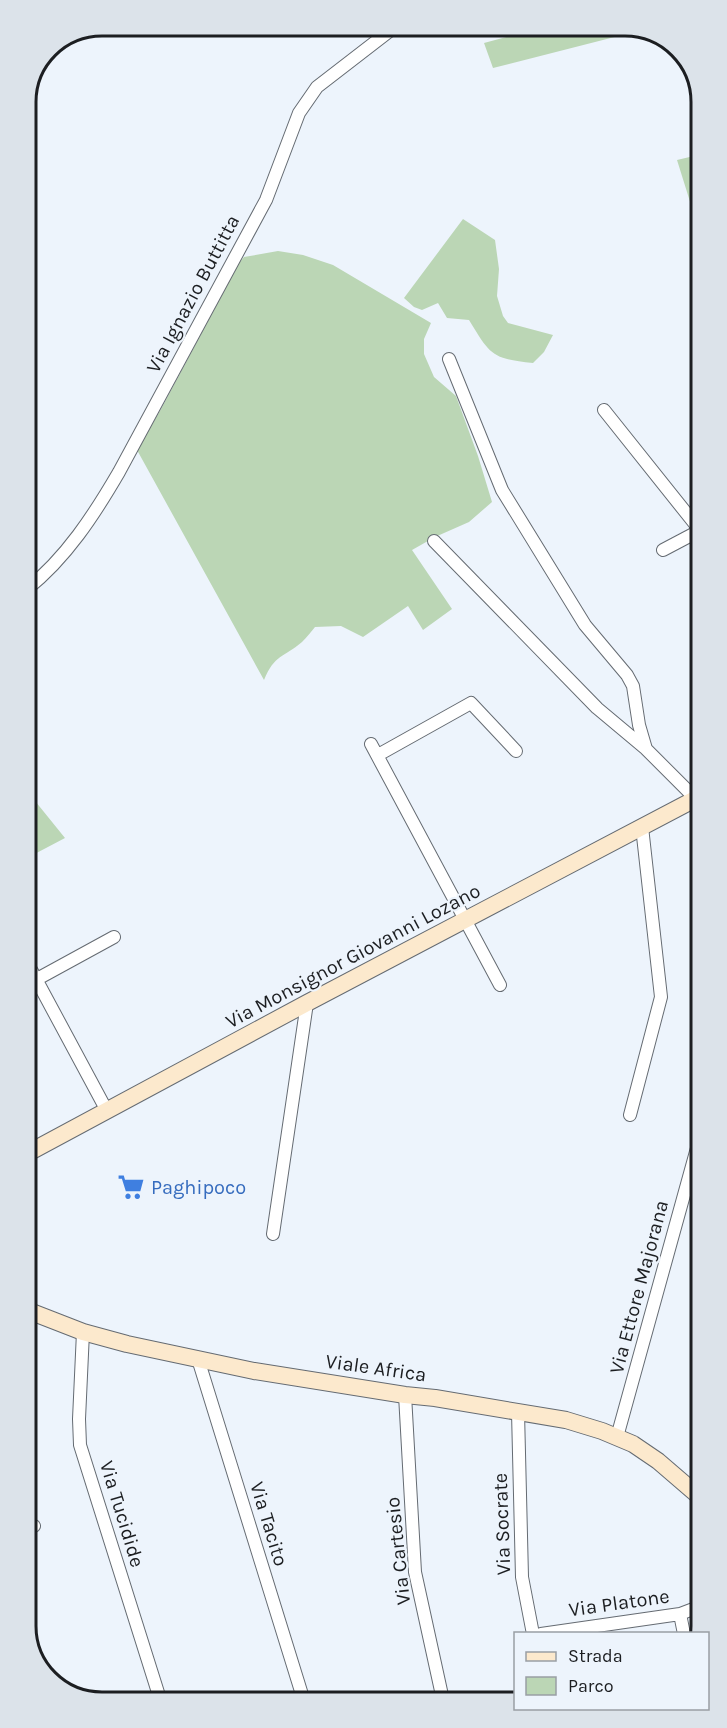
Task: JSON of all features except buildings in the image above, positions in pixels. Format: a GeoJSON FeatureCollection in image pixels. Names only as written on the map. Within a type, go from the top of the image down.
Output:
{"type":"FeatureCollection","features":[{"type":"Feature","properties":{"kind":"main road","name":"Via Monsignor Giovanni Lozano"},"geometry":{"type":"LineString","coordinates":[[36,1149],[307,1003],[691,802]]}},
{"type":"Feature","properties":{"kind":"main road","name":"Viale Africa"},"geometry":{"type":"LineString","coordinates":[[36,1314],[82,1332],[254,1371],[566,1420],[633,1444],[691,1486]]}},
{"type":"Feature","properties":{"kind":"street","name":"Via Ignazio Buttitta"},"geometry":{"type":"LineString","coordinates":[[36,580],[82,532],[120,472],[266,201],[299,113],[317,87],[383,36]]}},
{"type":"Feature","properties":{"kind":"street"},"geometry":{"type":"LineString","coordinates":[[448,359],[502,490],[585,625],[627,675],[633,686],[639,725],[646,749]]}},
{"type":"Feature","properties":{"kind":"street"},"geometry":{"type":"LineString","coordinates":[[604,410],[691,520]]}},
{"type":"Feature","properties":{"kind":"street"},"geometry":{"type":"LineString","coordinates":[[663,550],[691,534]]}},
{"type":"Feature","properties":{"kind":"street"},"geometry":{"type":"LineString","coordinates":[[434,541],[597,708],[646,749],[691,791]]}},
{"type":"Feature","properties":{"kind":"street"},"geometry":{"type":"LineString","coordinates":[[500,985],[375,750],[471,703],[516,751]]}},
{"type":"Feature","properties":{"kind":"street"},"geometry":{"type":"LineString","coordinates":[[630,1115],[661,997],[642,827]]}},
{"type":"Feature","properties":{"kind":"street"},"geometry":{"type":"LineString","coordinates":[[36,980],[114,937]]}},
{"type":"Feature","properties":{"kind":"street"},"geometry":{"type":"LineString","coordinates":[[36,989],[107,1112]]}},
{"type":"Feature","properties":{"kind":"street"},"geometry":{"type":"LineString","coordinates":[[273,1234],[307,1003]]}},
{"type":"Feature","properties":{"kind":"street","name":"Via Ettore Majorana"},"geometry":{"type":"LineString","coordinates":[[617,1437],[691,1170]]}},
{"type":"Feature","properties":{"kind":"street","name":"Via Tucidide"},"geometry":{"type":"LineString","coordinates":[[82,1332],[80,1445],[157,1692]]}},
{"type":"Feature","properties":{"kind":"street","name":"Via Tacito"},"geometry":{"type":"LineString","coordinates":[[198,1359],[301,1692]]}},
{"type":"Feature","properties":{"kind":"street","name":"Via Cartesio"},"geometry":{"type":"LineString","coordinates":[[405,1395],[416,1572],[441,1692]]}},
{"type":"Feature","properties":{"kind":"street","name":"Via Socrate"},"geometry":{"type":"LineString","coordinates":[[518,1412],[522,1577],[533,1632]]}},
{"type":"Feature","properties":{"kind":"street","name":"Via Platone"},"geometry":{"type":"LineString","coordinates":[[555,1632],[680,1614],[691,1610]]}},
{"type":"Feature","properties":{"kind":"street"},"geometry":{"type":"LineString","coordinates":[[680,1614],[684,1632]]}},
{"type":"Feature","properties":{"kind":"green space"},"geometry":{"type":"Polygon","coordinates":[[[510,36],[618,36],[493,68],[484,43],[510,36]]]}},
{"type":"Feature","properties":{"kind":"green space"},"geometry":{"type":"Polygon","coordinates":[[[691,157],[691,205],[677,160],[691,157]]]}},
{"type":"Feature","properties":{"kind":"green space"},"geometry":{"type":"Polygon","coordinates":[[[463,219],[495,240],[499,269],[497,296],[503,316],[508,323],[553,335],[544,352],[533,363],[500,357],[493,353],[469,320],[447,318],[438,303],[422,310],[414,307],[404,298],[463,219]]]}},
{"type":"Feature","properties":{"kind":"green space"},"geometry":{"type":"Polygon","coordinates":[[[278,251],[303,255],[333,265],[431,323],[424,339],[424,354],[434,377],[456,396],[492,502],[469,522],[412,550],[452,609],[423,630],[408,606],[363,637],[341,626],[315,627],[302,642],[272,665],[264,680],[137,450],[239,263],[244,257],[278,251]]]}},
{"type":"Feature","properties":{"kind":"green space"},"geometry":{"type":"Polygon","coordinates":[[[36,802],[65,838],[36,853],[36,802]]]}},
{"type":"Feature","properties":{"kind":"place","name":"Paghipoco"},"geometry":{"type":"Point","coordinates":[131,1187]}}]}
